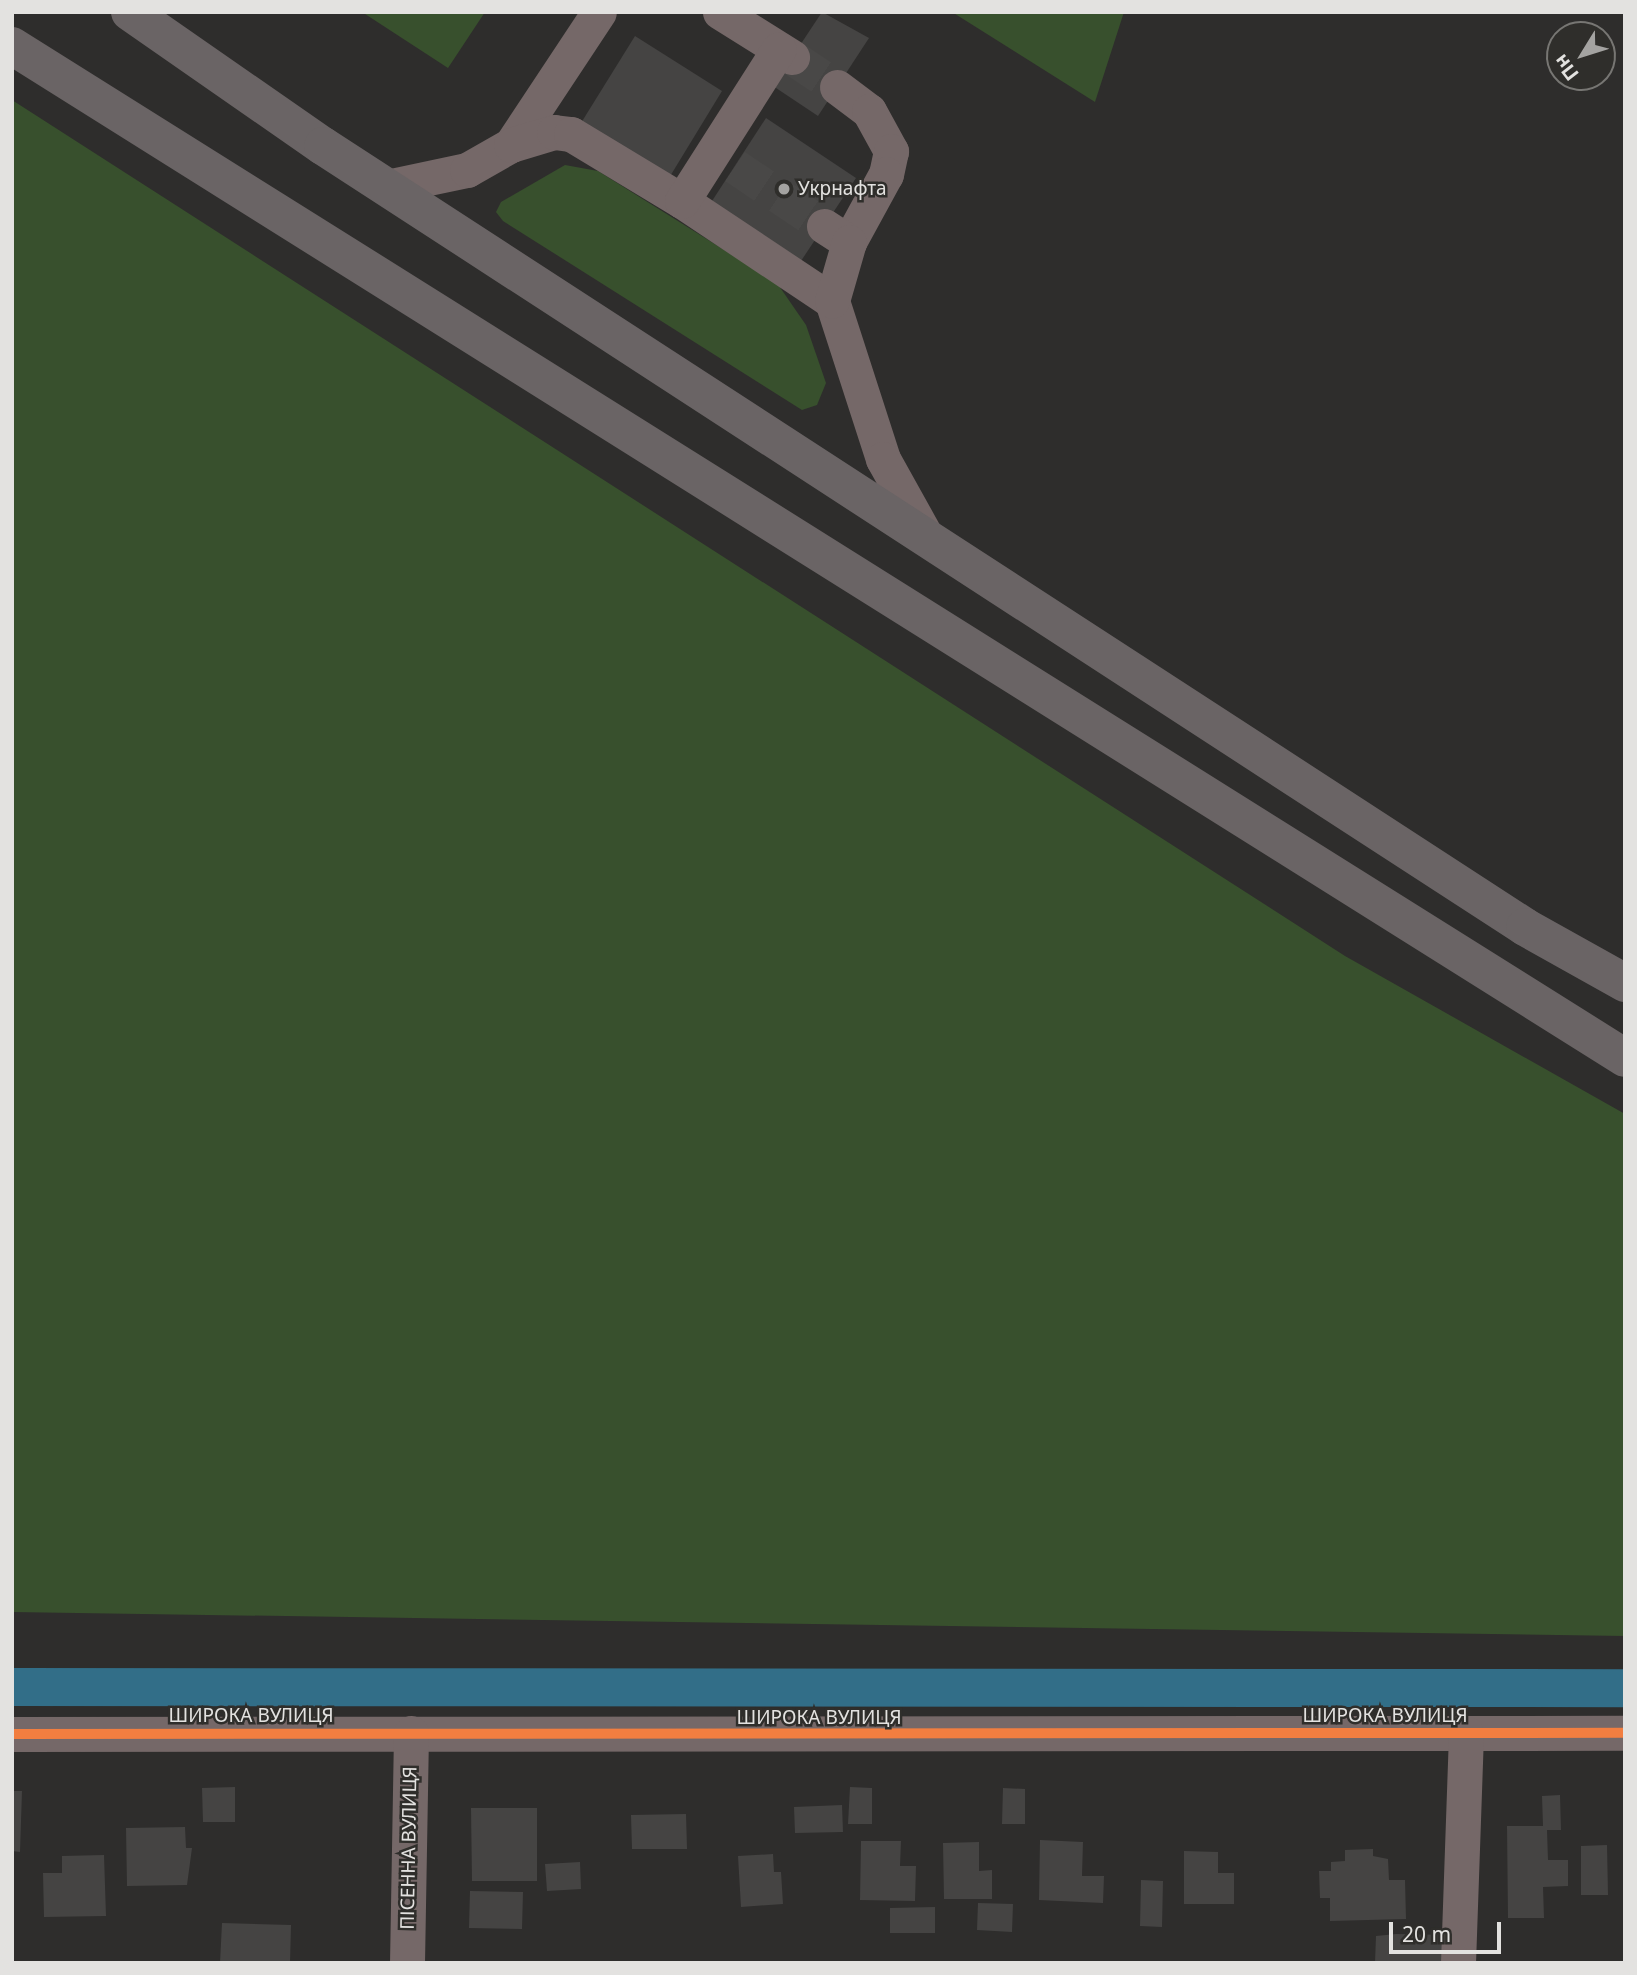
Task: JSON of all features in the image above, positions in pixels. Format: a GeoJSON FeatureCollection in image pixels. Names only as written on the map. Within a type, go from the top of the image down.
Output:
{"type":"FeatureCollection","features":[{"type":"Feature","properties":{"kind":"highway"},"geometry":{"type":"LineString","coordinates":[[130,12],[386,187],[1525,928],[1625,983]]}},
{"type":"Feature","properties":{"kind":"highway"},"geometry":{"type":"LineString","coordinates":[[12,46],[1625,1058]]}},
{"type":"Feature","properties":{"kind":"street"},"geometry":{"type":"LineString","coordinates":[[511,145],[598,12]]}},
{"type":"Feature","properties":{"kind":"street"},"geometry":{"type":"LineString","coordinates":[[682,201],[724,159],[786,53],[720,12]]}},
{"type":"Feature","properties":{"kind":"street"},"geometry":{"type":"LineString","coordinates":[[837,87],[869,111],[891,151],[886,174],[836,234],[832,301],[883,459],[927,538]]}},
{"type":"Feature","properties":{"kind":"street"},"geometry":{"type":"LineString","coordinates":[[386,187],[467,170],[511,145],[554,132],[571,134],[682,201],[832,301]]}},
{"type":"Feature","properties":{"kind":"street","name":"ПІСЕННА ВУЛИЦЯ"},"geometry":{"type":"LineString","coordinates":[[408,1963],[411,1732]]}},
{"type":"Feature","properties":{"kind":"street"},"geometry":{"type":"LineString","coordinates":[[1458,1963],[1466,1733]]}},
{"type":"Feature","properties":{"kind":"street","name":"ШИРОКА ВУЛИЦЯ"},"geometry":{"type":"LineString","coordinates":[[12,1734],[1625,1733]]}},
{"type":"Feature","properties":{"kind":"green space"},"geometry":{"type":"Polygon","coordinates":[[[362,12],[485,12],[448,68],[362,12]]]}},
{"type":"Feature","properties":{"kind":"green space"},"geometry":{"type":"Polygon","coordinates":[[[952,12],[1124,12],[1095,102],[952,12]]]}},
{"type":"Feature","properties":{"kind":"green space"},"geometry":{"type":"Polygon","coordinates":[[[12,100],[1345,956],[1625,1114],[1625,1636],[12,1612],[12,100]]]}},
{"type":"Feature","properties":{"kind":"green space"},"geometry":{"type":"Polygon","coordinates":[[[565,165],[598,171],[777,283],[806,325],[826,383],[817,405],[802,410],[503,221],[496,212],[501,202],[565,165]]]}},
{"type":"Feature","properties":{"kind":"building"},"geometry":{"type":"Polygon","coordinates":[[[822,12],[869,38],[818,116],[773,86],[822,12]]]}},
{"type":"Feature","properties":{"kind":"building"},"geometry":{"type":"Polygon","coordinates":[[[635,36],[722,91],[669,178],[581,123],[635,36]]]}},
{"type":"Feature","properties":{"kind":"building","name":"Укрнафта"},"geometry":{"type":"Polygon","coordinates":[[[766,118],[856,178],[801,261],[712,201],[766,118]]]}},
{"type":"Feature","properties":{"kind":"building"},"geometry":{"type":"Polygon","coordinates":[[[235,1787],[235,1822],[203,1822],[202,1788],[235,1787]]]}},
{"type":"Feature","properties":{"kind":"building"},"geometry":{"type":"Polygon","coordinates":[[[850,1787],[872,1788],[872,1824],[848,1824],[850,1787]]]}},
{"type":"Feature","properties":{"kind":"building"},"geometry":{"type":"Polygon","coordinates":[[[1003,1788],[1025,1789],[1025,1824],[1002,1824],[1003,1788]]]}},
{"type":"Feature","properties":{"kind":"building"},"geometry":{"type":"Polygon","coordinates":[[[12,1791],[22,1791],[20,1852],[12,1851],[12,1791]]]}},
{"type":"Feature","properties":{"kind":"building"},"geometry":{"type":"Polygon","coordinates":[[[1560,1795],[1561,1830],[1547,1830],[1548,1860],[1568,1860],[1568,1886],[1543,1887],[1544,1918],[1508,1918],[1507,1826],[1543,1826],[1542,1796],[1560,1795]]]}},
{"type":"Feature","properties":{"kind":"building"},"geometry":{"type":"Polygon","coordinates":[[[842,1805],[843,1832],[795,1833],[794,1807],[842,1805]]]}},
{"type":"Feature","properties":{"kind":"building"},"geometry":{"type":"Polygon","coordinates":[[[471,1808],[537,1808],[537,1881],[472,1881],[471,1808]]]}},
{"type":"Feature","properties":{"kind":"building"},"geometry":{"type":"Polygon","coordinates":[[[686,1814],[687,1849],[632,1849],[631,1815],[686,1814]]]}},
{"type":"Feature","properties":{"kind":"building"},"geometry":{"type":"Polygon","coordinates":[[[185,1827],[186,1848],[192,1848],[187,1885],[127,1886],[126,1828],[185,1827]]]}},
{"type":"Feature","properties":{"kind":"building"},"geometry":{"type":"Polygon","coordinates":[[[1040,1840],[1083,1842],[1082,1876],[1104,1876],[1103,1903],[1039,1900],[1040,1840]]]}},
{"type":"Feature","properties":{"kind":"building"},"geometry":{"type":"Polygon","coordinates":[[[861,1841],[901,1841],[900,1866],[916,1866],[915,1901],[860,1900],[861,1841]]]}},
{"type":"Feature","properties":{"kind":"building"},"geometry":{"type":"Polygon","coordinates":[[[979,1842],[979,1871],[992,1870],[992,1899],[944,1899],[943,1843],[979,1842]]]}},
{"type":"Feature","properties":{"kind":"building"},"geometry":{"type":"Polygon","coordinates":[[[1607,1845],[1608,1895],[1581,1895],[1581,1846],[1607,1845]]]}},
{"type":"Feature","properties":{"kind":"building"},"geometry":{"type":"Polygon","coordinates":[[[1373,1849],[1373,1856],[1388,1859],[1389,1880],[1405,1880],[1406,1919],[1330,1921],[1330,1898],[1320,1898],[1319,1871],[1331,1871],[1331,1862],[1345,1861],[1345,1850],[1373,1849]]]}},
{"type":"Feature","properties":{"kind":"building"},"geometry":{"type":"Polygon","coordinates":[[[1184,1851],[1218,1852],[1218,1873],[1234,1873],[1234,1904],[1184,1904],[1184,1851]]]}},
{"type":"Feature","properties":{"kind":"building"},"geometry":{"type":"Polygon","coordinates":[[[773,1854],[774,1872],[781,1872],[783,1904],[741,1907],[738,1856],[773,1854]]]}},
{"type":"Feature","properties":{"kind":"building"},"geometry":{"type":"Polygon","coordinates":[[[104,1855],[106,1916],[44,1917],[43,1873],[62,1873],[62,1856],[104,1855]]]}},
{"type":"Feature","properties":{"kind":"building"},"geometry":{"type":"Polygon","coordinates":[[[580,1862],[581,1889],[547,1891],[545,1864],[580,1862]]]}},
{"type":"Feature","properties":{"kind":"building"},"geometry":{"type":"Polygon","coordinates":[[[1141,1880],[1163,1881],[1162,1927],[1140,1926],[1141,1880]]]}},
{"type":"Feature","properties":{"kind":"building"},"geometry":{"type":"Polygon","coordinates":[[[470,1891],[523,1892],[522,1929],[469,1928],[470,1891]]]}},
{"type":"Feature","properties":{"kind":"building"},"geometry":{"type":"Polygon","coordinates":[[[978,1903],[1013,1904],[1012,1932],[977,1930],[978,1903]]]}},
{"type":"Feature","properties":{"kind":"building"},"geometry":{"type":"Polygon","coordinates":[[[935,1907],[935,1933],[890,1933],[890,1908],[935,1907]]]}},
{"type":"Feature","properties":{"kind":"building"},"geometry":{"type":"Polygon","coordinates":[[[222,1923],[291,1925],[290,1963],[220,1963],[222,1923]]]}},
{"type":"Feature","properties":{"kind":"building"},"geometry":{"type":"Polygon","coordinates":[[[1451,1935],[1450,1963],[1375,1963],[1376,1936],[1451,1935]]]}},
{"type":"Feature","properties":{"kind":"waterway"},"geometry":{"type":"LineString","coordinates":[[12,1687],[1625,1688]]}},
{"type":"Feature","properties":{"kind":"tunnel"},"geometry":{"type":"LineString","coordinates":[[792,57],[837,87]]}},
{"type":"Feature","properties":{"kind":"tunnel"},"geometry":{"type":"LineString","coordinates":[[735,166],[824,226]]}},
{"type":"Feature","properties":{"kind":"cycle path"},"geometry":{"type":"LineString","coordinates":[[12,1734],[1625,1733]]}},
{"type":"Feature","properties":{"kind":"place","name":"Укрнафта"},"geometry":{"type":"Point","coordinates":[784,189]}}]}
